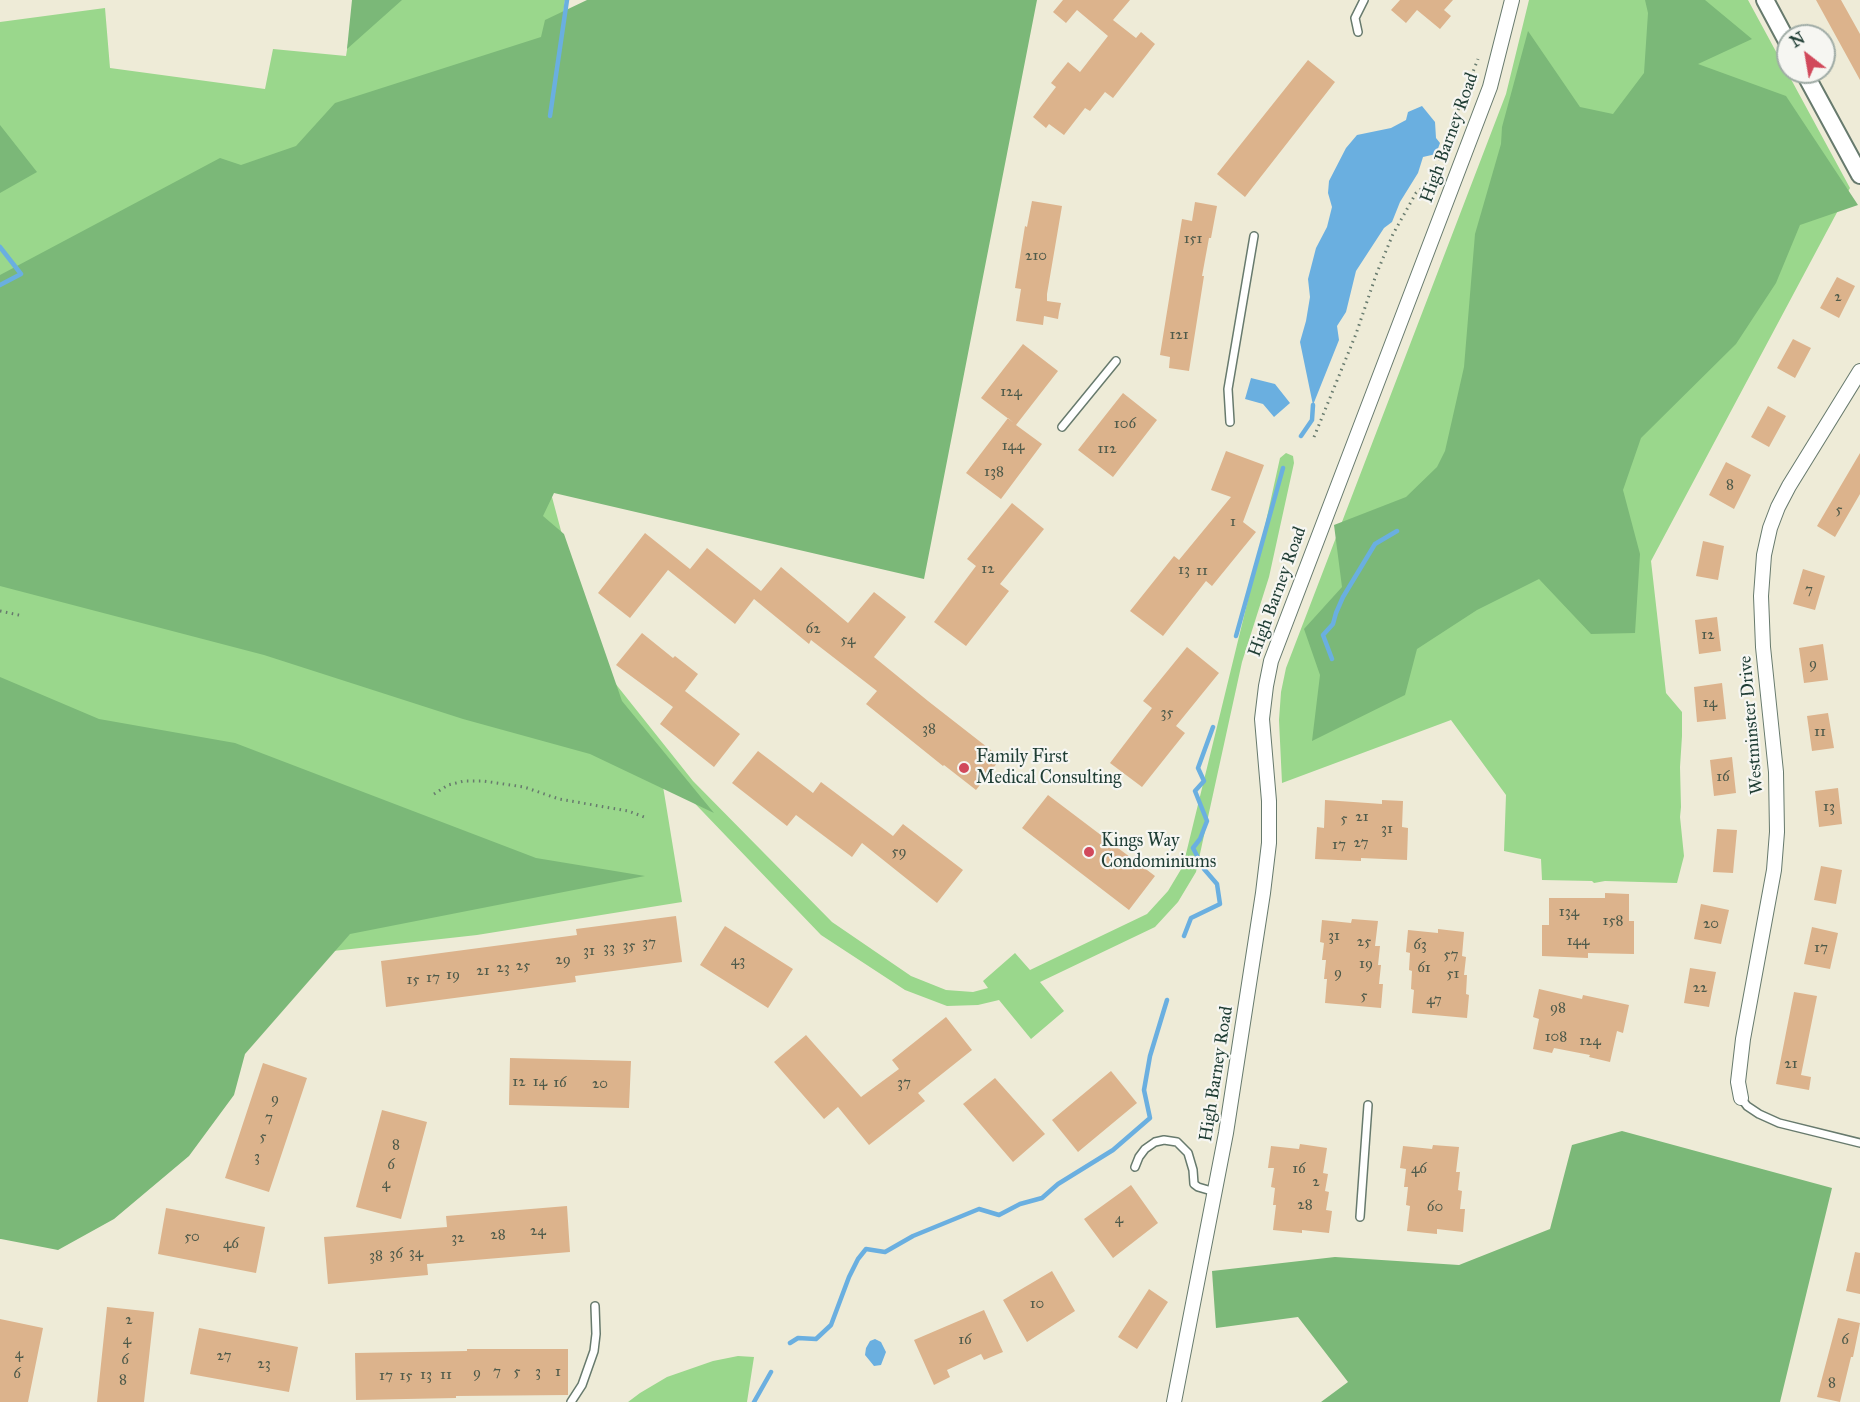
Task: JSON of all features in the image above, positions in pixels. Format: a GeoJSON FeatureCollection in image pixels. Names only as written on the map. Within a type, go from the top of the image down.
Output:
{"type":"FeatureCollection","features":[{"type":"Feature","properties":{"kind":"street","name":"High Barney Road"},"geometry":{"type":"LineString","coordinates":[[1174,1402],[1226,1132],[1269,843],[1269,801],[1262,719],[1271,661],[1490,87],[1512,0]]}},
{"type":"Feature","properties":{"kind":"street"},"geometry":{"type":"LineString","coordinates":[[1765,0],[1778,24]]}},
{"type":"Feature","properties":{"kind":"street"},"geometry":{"type":"LineString","coordinates":[[1811,84],[1860,174]]}},
{"type":"Feature","properties":{"kind":"street","name":"Westminster Drive"},"geometry":{"type":"LineString","coordinates":[[1742,1098],[1738,1082],[1743,1039],[1771,890],[1777,832],[1776,772],[1763,647],[1761,596],[1764,555],[1770,528],[1784,496],[1860,371]]}},
{"type":"Feature","properties":{"kind":"lane"},"geometry":{"type":"LineString","coordinates":[[1358,32],[1355,18],[1364,0]]}},
{"type":"Feature","properties":{"kind":"lane"},"geometry":{"type":"LineString","coordinates":[[1230,422],[1228,389],[1254,236]]}},
{"type":"Feature","properties":{"kind":"lane"},"geometry":{"type":"LineString","coordinates":[[1062,427],[1116,361]]}},
{"type":"Feature","properties":{"kind":"lane"},"geometry":{"type":"LineString","coordinates":[[1742,1098],[1747,1106],[1779,1123],[1860,1143]]}},
{"type":"Feature","properties":{"kind":"lane"},"geometry":{"type":"LineString","coordinates":[[1360,1217],[1368,1104]]}},
{"type":"Feature","properties":{"kind":"lane"},"geometry":{"type":"LineString","coordinates":[[1135,1167],[1139,1157],[1155,1142],[1164,1140],[1177,1142],[1188,1153],[1194,1184],[1215,1192]]}},
{"type":"Feature","properties":{"kind":"lane"},"geometry":{"type":"LineString","coordinates":[[572,1402],[582,1385],[594,1351],[595,1306]]}},
{"type":"Feature","properties":{"kind":"path"},"geometry":{"type":"LineString","coordinates":[[1314,437],[1393,234],[1416,193],[1430,182],[1478,59]]}},
{"type":"Feature","properties":{"kind":"path"},"geometry":{"type":"LineString","coordinates":[[0,611],[23,616]]}},
{"type":"Feature","properties":{"kind":"path"},"geometry":{"type":"LineString","coordinates":[[434,794],[448,785],[464,781],[483,781],[524,787],[559,799],[628,811],[647,818]]}},
{"type":"Feature","properties":{"kind":"green space"},"geometry":{"type":"Polygon","coordinates":[[[352,0],[402,0],[347,49],[352,0]]]}},
{"type":"Feature","properties":{"kind":"green space"},"geometry":{"type":"Polygon","coordinates":[[[355,0],[565,0],[548,117],[521,381],[595,658],[693,781],[832,922],[911,976],[946,990],[973,992],[988,988],[983,981],[1015,953],[1030,970],[1147,914],[1168,891],[1183,866],[1255,571],[1280,458],[1286,453],[1293,456],[1294,463],[1269,577],[1242,662],[1196,872],[1178,902],[1155,927],[1040,982],[1064,1011],[1031,1039],[999,1000],[978,1005],[947,1006],[905,990],[821,935],[680,788],[659,762],[682,902],[477,935],[0,988],[0,22],[105,8],[110,68],[265,89],[273,49],[346,56],[355,0]]]}},
{"type":"Feature","properties":{"kind":"green space"},"geometry":{"type":"Polygon","coordinates":[[[587,0],[1037,0],[924,579],[554,493],[543,516],[564,534],[622,701],[714,813],[590,754],[463,719],[264,655],[0,586],[0,275],[220,158],[241,165],[296,146],[335,103],[541,37],[545,20],[587,0]]]}},
{"type":"Feature","properties":{"kind":"green space"},"geometry":{"type":"Polygon","coordinates":[[[1529,0],[1748,0],[1776,52],[1776,84],[1794,84],[1850,188],[1651,561],[1666,693],[1682,712],[1680,817],[1684,856],[1677,883],[1605,881],[1594,883],[1592,881],[1542,880],[1541,859],[1504,851],[1506,795],[1451,720],[1282,783],[1279,720],[1286,668],[1506,94],[1529,0]]]}},
{"type":"Feature","properties":{"kind":"green space"},"geometry":{"type":"Polygon","coordinates":[[[1645,0],[1705,0],[1752,39],[1698,64],[1786,96],[1858,205],[1800,225],[1776,283],[1736,344],[1641,438],[1623,490],[1640,554],[1635,633],[1591,634],[1539,579],[1477,610],[1417,649],[1405,695],[1312,741],[1320,675],[1304,629],[1342,587],[1334,525],[1406,497],[1437,467],[1445,451],[1464,367],[1475,234],[1501,144],[1502,127],[1528,31],[1580,107],[1613,114],[1644,73],[1648,13],[1645,0]]]}},
{"type":"Feature","properties":{"kind":"green space"},"geometry":{"type":"Polygon","coordinates":[[[0,125],[37,172],[0,193],[0,125]]]}},
{"type":"Feature","properties":{"kind":"green space"},"geometry":{"type":"Polygon","coordinates":[[[0,677],[99,719],[235,743],[536,858],[645,876],[350,934],[245,1054],[234,1095],[189,1156],[114,1219],[58,1250],[0,1239],[0,677]]]}},
{"type":"Feature","properties":{"kind":"green space"},"geometry":{"type":"Polygon","coordinates":[[[1622,1131],[1832,1188],[1780,1402],[1321,1402],[1348,1382],[1298,1317],[1216,1328],[1212,1271],[1335,1257],[1459,1265],[1550,1229],[1572,1145],[1622,1131]]]}},
{"type":"Feature","properties":{"kind":"green space"},"geometry":{"type":"Polygon","coordinates":[[[738,1356],[754,1357],[747,1402],[628,1402],[667,1377],[713,1361],[738,1356]]]}},
{"type":"Feature","properties":{"kind":"water"},"geometry":{"type":"Polygon","coordinates":[[[1422,106],[1435,122],[1436,138],[1440,143],[1436,154],[1423,157],[1418,173],[1400,202],[1392,222],[1384,228],[1356,271],[1346,312],[1337,326],[1339,340],[1313,405],[1300,342],[1310,297],[1308,279],[1316,248],[1327,227],[1332,207],[1328,193],[1329,181],[1346,148],[1357,135],[1391,128],[1406,120],[1408,112],[1422,106]]]}},
{"type":"Feature","properties":{"kind":"water"},"geometry":{"type":"Polygon","coordinates":[[[1251,378],[1275,384],[1290,403],[1274,417],[1263,404],[1245,399],[1251,378]]]}},
{"type":"Feature","properties":{"kind":"water"},"geometry":{"type":"Polygon","coordinates":[[[875,1339],[881,1342],[886,1352],[881,1365],[874,1366],[865,1355],[870,1341],[875,1339]]]}},
{"type":"Feature","properties":{"kind":"building"},"geometry":{"type":"Polygon","coordinates":[[[1063,0],[1130,0],[1113,20],[1136,38],[1141,32],[1155,44],[1113,98],[1105,92],[1090,111],[1085,108],[1064,135],[1049,124],[1046,128],[1033,117],[1056,87],[1051,83],[1068,62],[1080,72],[1108,36],[1077,10],[1066,23],[1053,12],[1063,0]]]}},
{"type":"Feature","properties":{"kind":"building"},"geometry":{"type":"Polygon","coordinates":[[[1400,0],[1453,0],[1444,10],[1451,16],[1440,29],[1417,10],[1406,23],[1391,10],[1400,0]]]}},
{"type":"Feature","properties":{"kind":"building"},"geometry":{"type":"Polygon","coordinates":[[[1816,0],[1841,0],[1860,34],[1860,80],[1836,36],[1836,24],[1829,24],[1816,0]]]}},
{"type":"Feature","properties":{"kind":"building"},"geometry":{"type":"Polygon","coordinates":[[[1308,60],[1335,82],[1245,197],[1217,174],[1308,60]]]}},
{"type":"Feature","properties":{"kind":"building"},"geometry":{"type":"Polygon","coordinates":[[[1032,201],[1062,206],[1047,294],[1047,301],[1061,303],[1058,319],[1044,316],[1043,325],[1016,321],[1021,289],[1015,288],[1025,226],[1027,227],[1032,201]]]}},
{"type":"Feature","properties":{"kind":"building"},"geometry":{"type":"Polygon","coordinates":[[[1195,202],[1217,206],[1202,276],[1204,276],[1189,371],[1169,368],[1170,357],[1160,355],[1182,219],[1192,221],[1195,202]]]}},
{"type":"Feature","properties":{"kind":"building"},"geometry":{"type":"Polygon","coordinates":[[[1837,277],[1855,286],[1839,318],[1820,308],[1837,277]]]}},
{"type":"Feature","properties":{"kind":"building"},"geometry":{"type":"Polygon","coordinates":[[[1793,339],[1811,348],[1795,378],[1777,368],[1793,339]]]}},
{"type":"Feature","properties":{"kind":"building"},"geometry":{"type":"Polygon","coordinates":[[[1023,344],[1058,371],[1016,425],[1042,444],[1001,499],[966,473],[1008,418],[981,398],[1023,344]]]}},
{"type":"Feature","properties":{"kind":"building"},"geometry":{"type":"Polygon","coordinates":[[[1123,393],[1157,420],[1113,477],[1078,450],[1123,393]]]}},
{"type":"Feature","properties":{"kind":"building"},"geometry":{"type":"Polygon","coordinates":[[[1768,406],[1786,416],[1769,447],[1751,437],[1768,406]]]}},
{"type":"Feature","properties":{"kind":"building"},"geometry":{"type":"Polygon","coordinates":[[[1226,451],[1264,465],[1243,522],[1256,532],[1212,586],[1206,581],[1163,636],[1130,611],[1174,556],[1179,560],[1231,497],[1211,490],[1226,451]]]}},
{"type":"Feature","properties":{"kind":"building"},"geometry":{"type":"Polygon","coordinates":[[[1860,453],[1860,494],[1835,537],[1817,526],[1860,453]]]}},
{"type":"Feature","properties":{"kind":"building"},"geometry":{"type":"Polygon","coordinates":[[[1726,462],[1751,475],[1734,509],[1709,495],[1726,462]]]}},
{"type":"Feature","properties":{"kind":"building"},"geometry":{"type":"Polygon","coordinates":[[[1012,503],[1044,529],[1000,584],[1009,591],[966,646],[934,622],[976,566],[967,559],[1012,503]]]}},
{"type":"Feature","properties":{"kind":"building"},"geometry":{"type":"Polygon","coordinates":[[[645,533],[690,569],[707,548],[761,591],[781,567],[848,623],[874,592],[906,617],[874,657],[1001,758],[976,790],[866,704],[877,691],[811,640],[809,644],[754,599],[735,624],[668,570],[630,618],[598,593],[645,533]]]}},
{"type":"Feature","properties":{"kind":"building"},"geometry":{"type":"Polygon","coordinates":[[[1703,541],[1724,546],[1718,580],[1696,576],[1703,541]]]}},
{"type":"Feature","properties":{"kind":"building"},"geometry":{"type":"Polygon","coordinates":[[[1803,569],[1825,576],[1815,610],[1793,604],[1803,569]]]}},
{"type":"Feature","properties":{"kind":"building"},"geometry":{"type":"Polygon","coordinates":[[[1717,617],[1721,651],[1699,654],[1695,620],[1717,617]]]}},
{"type":"Feature","properties":{"kind":"building"},"geometry":{"type":"Polygon","coordinates":[[[642,633],[673,658],[675,656],[698,674],[685,691],[740,734],[714,767],[660,724],[673,707],[616,665],[642,633]]]}},
{"type":"Feature","properties":{"kind":"building"},"geometry":{"type":"Polygon","coordinates":[[[1823,644],[1828,680],[1804,683],[1799,648],[1823,644]]]}},
{"type":"Feature","properties":{"kind":"building"},"geometry":{"type":"Polygon","coordinates":[[[1187,647],[1219,673],[1176,726],[1185,733],[1142,787],[1110,763],[1152,708],[1143,701],[1187,647]]]}},
{"type":"Feature","properties":{"kind":"building"},"geometry":{"type":"Polygon","coordinates":[[[1722,683],[1726,719],[1697,722],[1694,687],[1722,683]]]}},
{"type":"Feature","properties":{"kind":"building"},"geometry":{"type":"Polygon","coordinates":[[[1828,713],[1834,748],[1812,751],[1807,716],[1828,713]]]}},
{"type":"Feature","properties":{"kind":"building"},"geometry":{"type":"Polygon","coordinates":[[[758,751],[813,793],[821,782],[893,836],[903,824],[963,870],[937,903],[862,843],[852,857],[796,815],[787,826],[732,783],[758,751]]]}},
{"type":"Feature","properties":{"kind":"building"},"geometry":{"type":"Polygon","coordinates":[[[1732,757],[1736,793],[1714,796],[1710,760],[1732,757]]]}},
{"type":"Feature","properties":{"kind":"building"},"geometry":{"type":"Polygon","coordinates":[[[1838,788],[1842,824],[1819,827],[1815,791],[1838,788]]]}},
{"type":"Feature","properties":{"kind":"building","name":"Kings Way Condominiums"},"geometry":{"type":"Polygon","coordinates":[[[1048,795],[1155,876],[1129,910],[1022,828],[1048,795]]]}},
{"type":"Feature","properties":{"kind":"building"},"geometry":{"type":"Polygon","coordinates":[[[1325,800],[1382,804],[1382,800],[1403,801],[1402,827],[1408,828],[1407,860],[1315,859],[1317,827],[1324,828],[1325,800]]]}},
{"type":"Feature","properties":{"kind":"building"},"geometry":{"type":"Polygon","coordinates":[[[1717,829],[1737,830],[1733,873],[1713,872],[1717,829]]]}},
{"type":"Feature","properties":{"kind":"building"},"geometry":{"type":"Polygon","coordinates":[[[1821,866],[1842,870],[1836,904],[1814,900],[1821,866]]]}},
{"type":"Feature","properties":{"kind":"building"},"geometry":{"type":"Polygon","coordinates":[[[1605,893],[1629,894],[1629,921],[1634,921],[1634,954],[1588,953],[1588,958],[1542,956],[1542,925],[1549,925],[1549,898],[1605,898],[1605,893]]]}},
{"type":"Feature","properties":{"kind":"building"},"geometry":{"type":"Polygon","coordinates":[[[1701,904],[1729,910],[1721,944],[1694,939],[1701,904]]]}},
{"type":"Feature","properties":{"kind":"building"},"geometry":{"type":"Polygon","coordinates":[[[676,916],[682,962],[575,976],[576,982],[386,1007],[381,961],[577,935],[576,929],[676,916]]]}},
{"type":"Feature","properties":{"kind":"building"},"geometry":{"type":"Polygon","coordinates":[[[1352,919],[1378,921],[1375,946],[1380,946],[1379,984],[1383,984],[1381,1008],[1325,1003],[1327,979],[1324,979],[1326,960],[1322,960],[1324,943],[1320,942],[1322,920],[1351,923],[1352,919]]]}},
{"type":"Feature","properties":{"kind":"building"},"geometry":{"type":"Polygon","coordinates":[[[725,926],[793,969],[768,1008],[700,965],[725,926]]]}},
{"type":"Feature","properties":{"kind":"building"},"geometry":{"type":"Polygon","coordinates":[[[1812,927],[1838,933],[1830,969],[1804,964],[1812,927]]]}},
{"type":"Feature","properties":{"kind":"building"},"geometry":{"type":"Polygon","coordinates":[[[1438,929],[1464,932],[1462,956],[1466,957],[1464,975],[1467,975],[1466,994],[1469,995],[1467,1018],[1412,1013],[1414,990],[1411,989],[1410,953],[1406,952],[1408,930],[1438,933],[1438,929]]]}},
{"type":"Feature","properties":{"kind":"building"},"geometry":{"type":"Polygon","coordinates":[[[1690,968],[1716,972],[1709,1007],[1684,1003],[1690,968]]]}},
{"type":"Feature","properties":{"kind":"building"},"geometry":{"type":"Polygon","coordinates":[[[1539,989],[1582,999],[1583,995],[1629,1005],[1623,1033],[1617,1031],[1610,1062],[1589,1057],[1590,1055],[1554,1048],[1552,1053],[1533,1049],[1539,1019],[1533,1017],[1539,989]]]}},
{"type":"Feature","properties":{"kind":"building"},"geometry":{"type":"Polygon","coordinates":[[[1794,992],[1817,996],[1801,1075],[1811,1077],[1809,1090],[1776,1084],[1794,992]]]}},
{"type":"Feature","properties":{"kind":"building"},"geometry":{"type":"Polygon","coordinates":[[[946,1017],[972,1050],[918,1093],[925,1101],[869,1145],[838,1107],[824,1119],[774,1062],[806,1035],[861,1097],[899,1069],[892,1060],[946,1017]]]}},
{"type":"Feature","properties":{"kind":"building"},"geometry":{"type":"Polygon","coordinates":[[[510,1058],[631,1061],[629,1108],[509,1105],[510,1058]]]}},
{"type":"Feature","properties":{"kind":"building"},"geometry":{"type":"Polygon","coordinates":[[[263,1063],[307,1078],[269,1192],[225,1178],[263,1063]]]}},
{"type":"Feature","properties":{"kind":"building"},"geometry":{"type":"Polygon","coordinates":[[[1111,1071],[1137,1103],[1078,1152],[1052,1120],[1111,1071]]]}},
{"type":"Feature","properties":{"kind":"building"},"geometry":{"type":"Polygon","coordinates":[[[995,1078],[1045,1134],[1013,1162],[963,1104],[995,1078]]]}},
{"type":"Feature","properties":{"kind":"building"},"geometry":{"type":"Polygon","coordinates":[[[382,1110],[427,1122],[401,1219],[356,1207],[382,1110]]]}},
{"type":"Feature","properties":{"kind":"building"},"geometry":{"type":"Polygon","coordinates":[[[1300,1144],[1327,1148],[1323,1173],[1328,1174],[1325,1191],[1329,1192],[1326,1210],[1332,1211],[1329,1233],[1273,1230],[1276,1205],[1273,1205],[1275,1188],[1271,1187],[1274,1168],[1268,1168],[1271,1146],[1299,1149],[1300,1144]]]}},
{"type":"Feature","properties":{"kind":"building"},"geometry":{"type":"Polygon","coordinates":[[[1433,1145],[1459,1147],[1456,1172],[1460,1172],[1458,1190],[1462,1191],[1460,1209],[1465,1209],[1463,1232],[1437,1229],[1437,1234],[1407,1231],[1410,1206],[1406,1205],[1408,1187],[1404,1187],[1406,1169],[1400,1168],[1403,1146],[1432,1149],[1433,1145]]]}},
{"type":"Feature","properties":{"kind":"building"},"geometry":{"type":"Polygon","coordinates":[[[1131,1185],[1158,1223],[1113,1258],[1084,1219],[1131,1185]]]}},
{"type":"Feature","properties":{"kind":"building"},"geometry":{"type":"Polygon","coordinates":[[[567,1206],[570,1252],[427,1264],[428,1275],[328,1284],[324,1237],[447,1227],[446,1216],[567,1206]]]}},
{"type":"Feature","properties":{"kind":"building"},"geometry":{"type":"Polygon","coordinates":[[[166,1208],[265,1227],[256,1273],[158,1254],[166,1208]]]}},
{"type":"Feature","properties":{"kind":"building"},"geometry":{"type":"Polygon","coordinates":[[[1855,1252],[1860,1253],[1860,1294],[1846,1291],[1855,1252]]]}},
{"type":"Feature","properties":{"kind":"building"},"geometry":{"type":"Polygon","coordinates":[[[1052,1271],[1075,1311],[1027,1342],[1003,1300],[1052,1271]]]}},
{"type":"Feature","properties":{"kind":"building"},"geometry":{"type":"Polygon","coordinates":[[[1149,1289],[1168,1302],[1137,1349],[1118,1337],[1149,1289]]]}},
{"type":"Feature","properties":{"kind":"building"},"geometry":{"type":"Polygon","coordinates":[[[107,1307],[154,1312],[144,1402],[97,1402],[107,1307]]]}},
{"type":"Feature","properties":{"kind":"building"},"geometry":{"type":"Polygon","coordinates":[[[984,1310],[1003,1352],[984,1360],[981,1354],[947,1370],[950,1377],[934,1385],[914,1340],[984,1310]]]}},
{"type":"Feature","properties":{"kind":"building"},"geometry":{"type":"Polygon","coordinates":[[[1838,1318],[1860,1323],[1840,1402],[1817,1397],[1838,1318]]]}},
{"type":"Feature","properties":{"kind":"building"},"geometry":{"type":"Polygon","coordinates":[[[0,1319],[43,1328],[28,1402],[0,1402],[0,1319]]]}},
{"type":"Feature","properties":{"kind":"building"},"geometry":{"type":"Polygon","coordinates":[[[199,1328],[298,1347],[289,1392],[190,1374],[199,1328]]]}},
{"type":"Feature","properties":{"kind":"building"},"geometry":{"type":"Polygon","coordinates":[[[467,1349],[568,1349],[568,1395],[356,1400],[355,1353],[467,1351],[467,1349]]]}},
{"type":"Feature","properties":{"kind":"waterway"},"geometry":{"type":"LineString","coordinates":[[550,116],[567,0]]}},
{"type":"Feature","properties":{"kind":"waterway"},"geometry":{"type":"LineString","coordinates":[[0,247],[21,274],[0,285]]}},
{"type":"Feature","properties":{"kind":"waterway"},"geometry":{"type":"LineString","coordinates":[[1301,436],[1312,420],[1313,405]]}},
{"type":"Feature","properties":{"kind":"waterway"},"geometry":{"type":"LineString","coordinates":[[1236,636],[1283,468]]}},
{"type":"Feature","properties":{"kind":"waterway"},"geometry":{"type":"LineString","coordinates":[[1332,659],[1323,635],[1333,624],[1343,597],[1375,544],[1397,531]]}},
{"type":"Feature","properties":{"kind":"waterway"},"geometry":{"type":"LineString","coordinates":[[1184,936],[1191,918],[1220,904],[1217,884],[1204,869],[1193,848],[1200,839],[1207,821],[1195,791],[1204,781],[1198,768],[1213,727]]}},
{"type":"Feature","properties":{"kind":"waterway"},"geometry":{"type":"LineString","coordinates":[[790,1343],[798,1338],[816,1339],[831,1325],[849,1277],[866,1249],[885,1252],[913,1236],[979,1209],[999,1215],[1020,1204],[1042,1198],[1058,1184],[1113,1150],[1150,1118],[1144,1090],[1150,1056],[1167,1000]]}},
{"type":"Feature","properties":{"kind":"waterway"},"geometry":{"type":"LineString","coordinates":[[754,1402],[771,1372]]}},
{"type":"Feature","properties":{"kind":"place","name":"Family First Medical Consulting"},"geometry":{"type":"Point","coordinates":[964,768]}},
{"type":"Feature","properties":{"kind":"place","name":"Kings Way Condominiums"},"geometry":{"type":"Point","coordinates":[1089,852]}}]}
